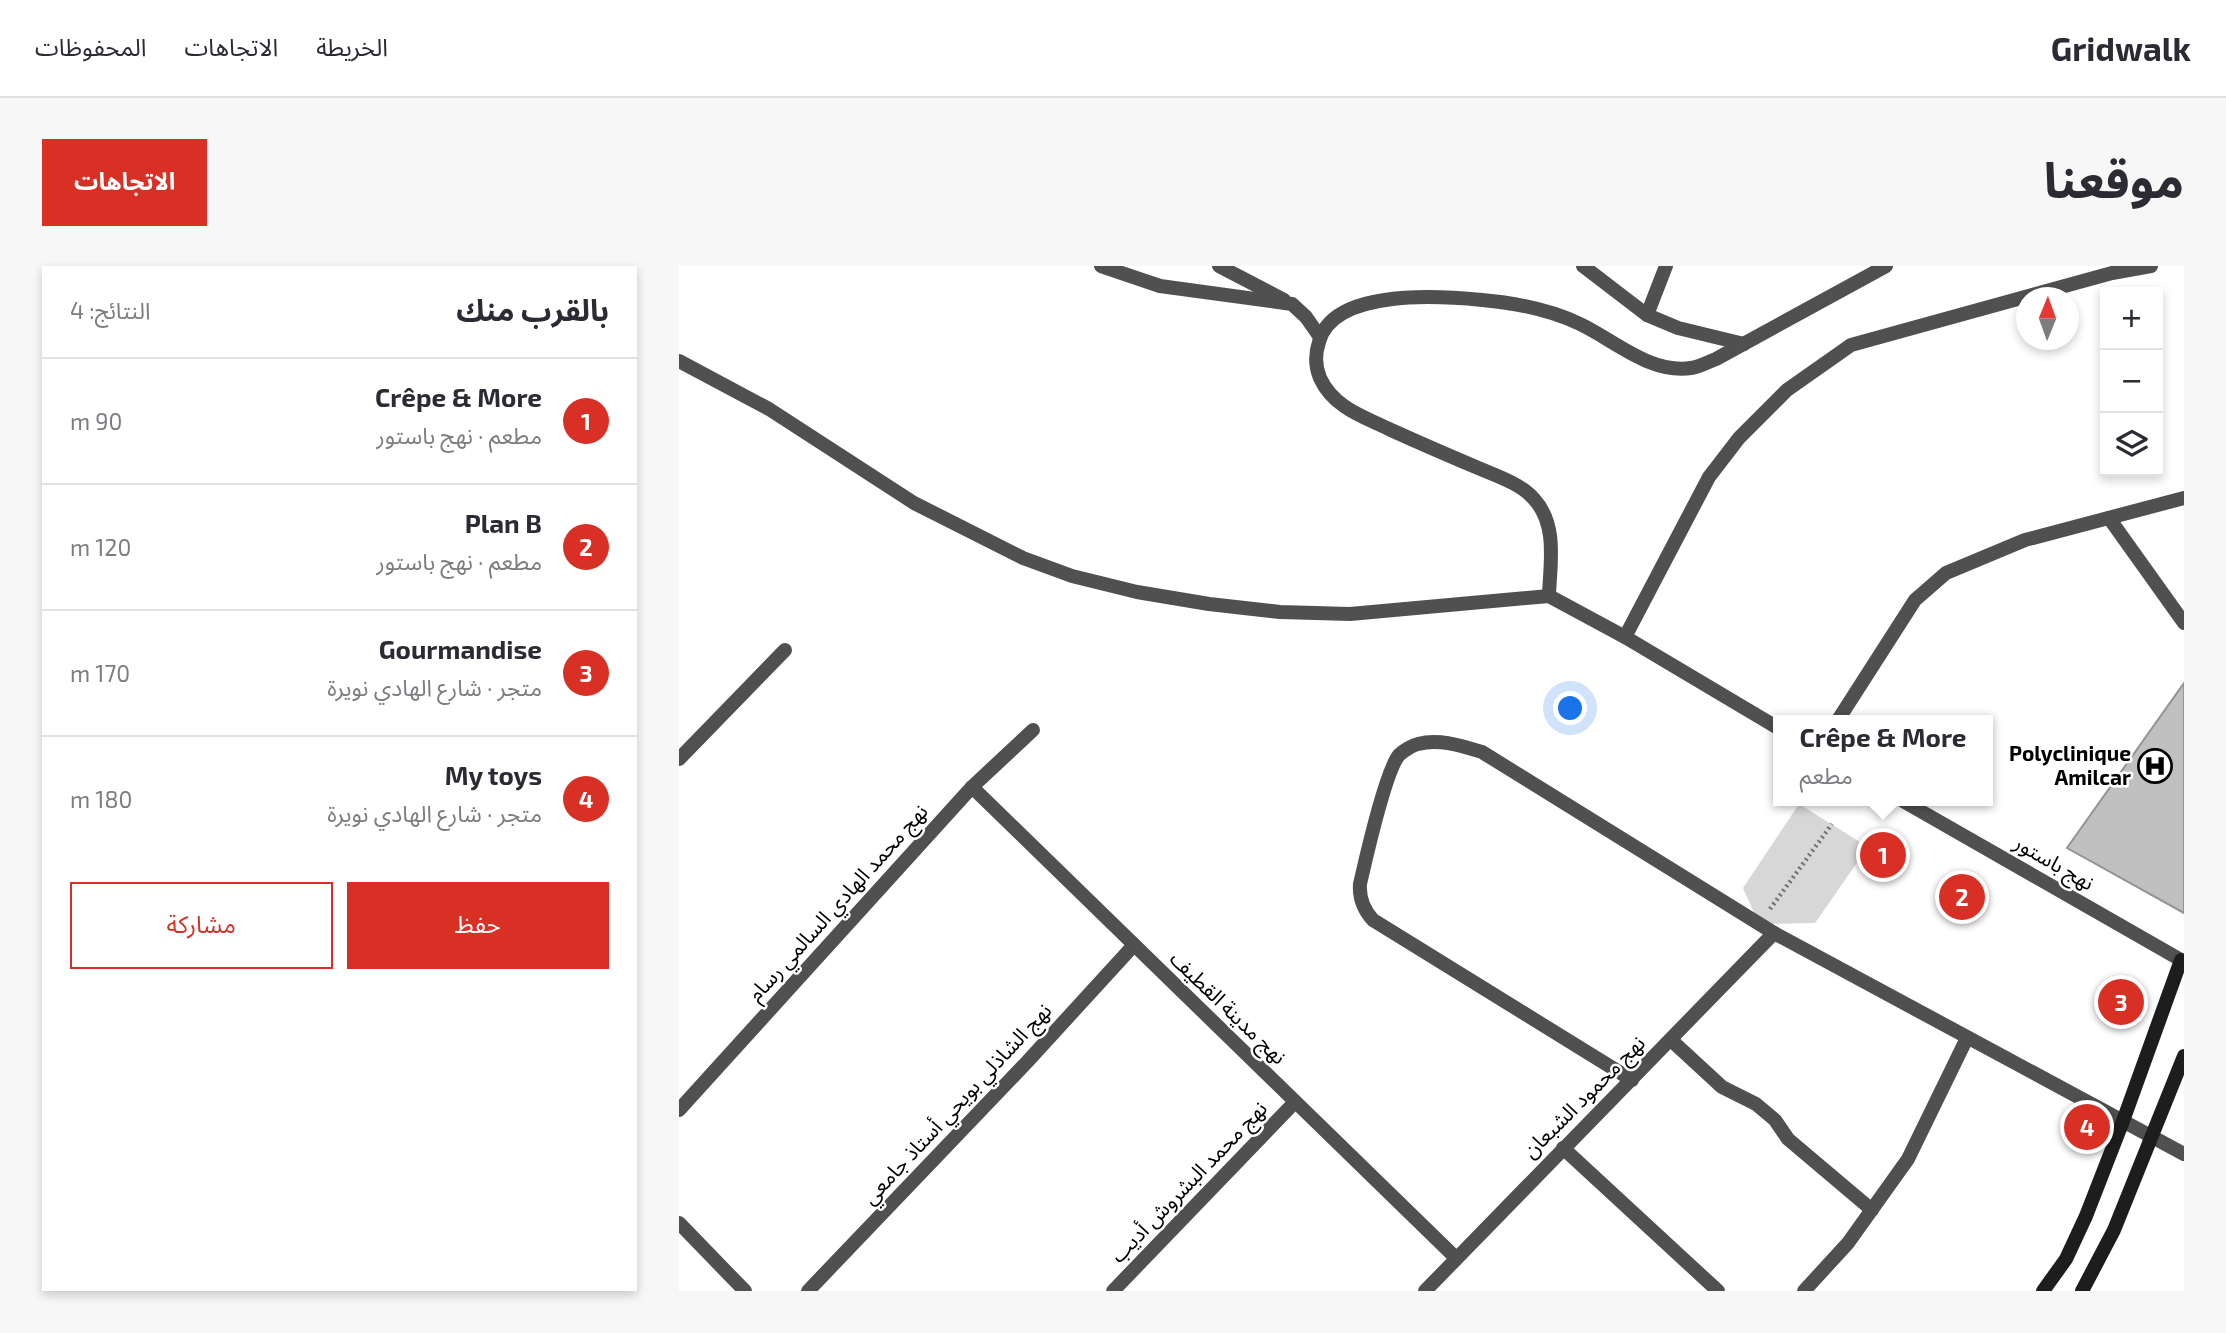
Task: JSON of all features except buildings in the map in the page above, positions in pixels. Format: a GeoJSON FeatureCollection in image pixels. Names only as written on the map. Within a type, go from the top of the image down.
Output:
{"type":"FeatureCollection","features":[{"type":"Feature","properties":{"kind":"main road"},"geometry":{"type":"LineString","coordinates":[[2043,1291],[2066,1259],[2086,1216],[2183,961]]}},
{"type":"Feature","properties":{"kind":"main road"},"geometry":{"type":"LineString","coordinates":[[2082,1291],[2115,1230],[2184,1056]]}},
{"type":"Feature","properties":{"kind":"street"},"geometry":{"type":"LineString","coordinates":[[1101,266],[1160,286],[1291,304]]}},
{"type":"Feature","properties":{"kind":"street"},"geometry":{"type":"LineString","coordinates":[[1219,266],[1291,304],[1306,317],[1320,337]]}},
{"type":"Feature","properties":{"kind":"street"},"geometry":{"type":"LineString","coordinates":[[1583,266],[1647,315],[1678,328],[1744,344]]}},
{"type":"Feature","properties":{"kind":"street"},"geometry":{"type":"LineString","coordinates":[[1647,315],[1666,266]]}},
{"type":"Feature","properties":{"kind":"street"},"geometry":{"type":"LineString","coordinates":[[1549,596],[1550,538],[1546,519],[1532,497],[1501,478],[1344,406],[1328,393],[1316,367],[1316,351],[1320,337],[1330,323],[1341,314],[1362,305],[1431,296],[1514,303],[1551,312],[1579,323],[1650,363],[1671,368],[1691,368],[1716,359],[1886,266]]}},
{"type":"Feature","properties":{"kind":"street"},"geometry":{"type":"LineString","coordinates":[[1625,637],[1709,477],[1748,429],[1787,390],[1819,367],[1851,345],[2112,273],[2151,266]]}},
{"type":"Feature","properties":{"kind":"street"},"geometry":{"type":"LineString","coordinates":[[679,361],[769,409],[914,503],[1023,558],[1072,576],[1137,592],[1280,612],[1350,614],[1549,596],[1625,637],[1773,725]]}},
{"type":"Feature","properties":{"kind":"street"},"geometry":{"type":"LineString","coordinates":[[1841,715],[1915,600],[1946,573],[2025,540],[2184,498]]}},
{"type":"Feature","properties":{"kind":"street"},"geometry":{"type":"LineString","coordinates":[[2109,518],[2184,623]]}},
{"type":"Feature","properties":{"kind":"street"},"geometry":{"type":"LineString","coordinates":[[679,759],[785,650]]}},
{"type":"Feature","properties":{"kind":"street","name":"نهج محمد الهادي السالمي رسام"},"geometry":{"type":"LineString","coordinates":[[679,1110],[972,787],[1033,730]]}},
{"type":"Feature","properties":{"kind":"street"},"geometry":{"type":"LineString","coordinates":[[1632,1080],[1373,920],[1366,912],[1359,892],[1360,884],[1389,776],[1400,754],[1417,744],[1435,742],[1482,752],[1774,933],[2184,1154]]}},
{"type":"Feature","properties":{"kind":"street","name":"نهج مدينة القطيف"},"geometry":{"type":"LineString","coordinates":[[972,787],[1456,1258]]}},
{"type":"Feature","properties":{"kind":"street","name":"نهج باستور"},"geometry":{"type":"LineString","coordinates":[[1912,806],[2183,961]]}},
{"type":"Feature","properties":{"kind":"street","name":"نهج محمود الشبعان"},"geometry":{"type":"LineString","coordinates":[[1425,1291],[1774,933]]}},
{"type":"Feature","properties":{"kind":"street","name":"نهج الشاذلي بويحي أستاذ جامعي"},"geometry":{"type":"LineString","coordinates":[[808,1291],[1027,1062],[1133,945]]}},
{"type":"Feature","properties":{"kind":"street"},"geometry":{"type":"LineString","coordinates":[[1804,1291],[1849,1243],[1908,1159],[1967,1038]]}},
{"type":"Feature","properties":{"kind":"street"},"geometry":{"type":"LineString","coordinates":[[1671,1040],[1722,1087],[1766,1112],[1788,1139],[1872,1210]]}},
{"type":"Feature","properties":{"kind":"street","name":"نهج محمد البشروش أديب"},"geometry":{"type":"LineString","coordinates":[[1113,1291],[1295,1102]]}},
{"type":"Feature","properties":{"kind":"street"},"geometry":{"type":"LineString","coordinates":[[1563,1149],[1718,1291]]}},
{"type":"Feature","properties":{"kind":"street"},"geometry":{"type":"LineString","coordinates":[[679,1223],[745,1291]]}},
{"type":"Feature","properties":{"kind":"path"},"geometry":{"type":"LineString","coordinates":[[1759,924],[1832,824]]}},
{"type":"Feature","properties":{"kind":"shaded area"},"geometry":{"type":"Polygon","coordinates":[[[1798,806],[1802,806],[1868,847],[1815,923],[1759,924],[1743,888],[1798,806]]]}},
{"type":"Feature","properties":{"kind":"place","name":"Polyclinique Amilcar"},"geometry":{"type":"Point","coordinates":[2155,766]}},
{"type":"Feature","properties":{"kind":"place","name":"Crêpe & More"},"geometry":{"type":"Point","coordinates":[1883,855]}},
{"type":"Feature","properties":{"kind":"place","name":"Plan B"},"geometry":{"type":"Point","coordinates":[1962,897]}},
{"type":"Feature","properties":{"kind":"place","name":"Gourmandise"},"geometry":{"type":"Point","coordinates":[2121,1002]}},
{"type":"Feature","properties":{"kind":"place","name":"My toys"},"geometry":{"type":"Point","coordinates":[2087,1127]}}]}
